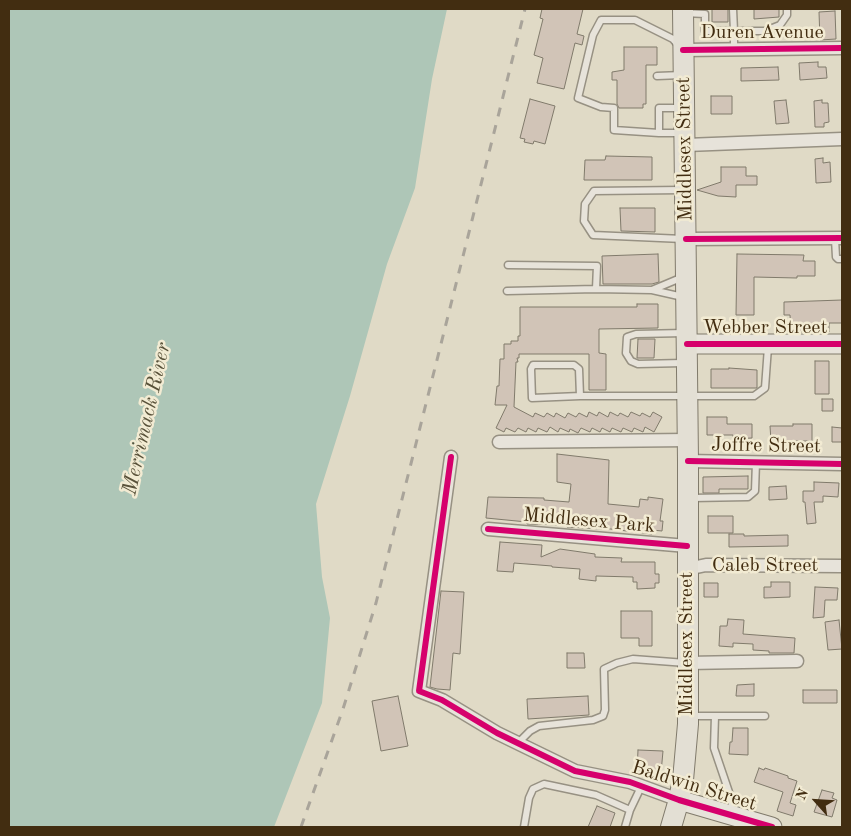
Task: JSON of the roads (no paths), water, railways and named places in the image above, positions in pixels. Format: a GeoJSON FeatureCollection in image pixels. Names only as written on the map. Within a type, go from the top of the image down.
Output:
{"type":"FeatureCollection","features":[{"type":"Feature","properties":{"kind":"main road","name":"Middlesex Street"},"geometry":{"type":"LineString","coordinates":[[671,827],[683,780],[688,716],[687,276],[683,11]]}},
{"type":"Feature","properties":{"kind":"street","name":"Duren Avenue"},"geometry":{"type":"LineString","coordinates":[[683,50],[842,48]]}},
{"type":"Feature","properties":{"kind":"street"},"geometry":{"type":"LineString","coordinates":[[686,139],[842,139]]}},
{"type":"Feature","properties":{"kind":"street"},"geometry":{"type":"LineString","coordinates":[[686,239],[839,238]]}},
{"type":"Feature","properties":{"kind":"street","name":"Webber Street"},"geometry":{"type":"LineString","coordinates":[[687,347],[842,344]]}},
{"type":"Feature","properties":{"kind":"street"},"geometry":{"type":"LineString","coordinates":[[499,442],[688,440]]}},
{"type":"Feature","properties":{"kind":"street","name":"Baldwin Street"},"geometry":{"type":"LineString","coordinates":[[451,458],[418,691],[442,700],[497,733],[574,771],[630,782],[679,800],[772,827]]}},
{"type":"Feature","properties":{"kind":"street","name":"Joffre Street"},"geometry":{"type":"LineString","coordinates":[[688,461],[842,464]]}},
{"type":"Feature","properties":{"kind":"street","name":"Middlesex Park"},"geometry":{"type":"LineString","coordinates":[[488,529],[687,546]]}},
{"type":"Feature","properties":{"kind":"street","name":"Caleb Street"},"geometry":{"type":"LineString","coordinates":[[687,569],[706,565],[842,566]]}},
{"type":"Feature","properties":{"kind":"street"},"geometry":{"type":"LineString","coordinates":[[688,663],[797,661]]}},
{"type":"Feature","properties":{"kind":"lane"},"geometry":{"type":"LineString","coordinates":[[733,9],[734,50]]}},
{"type":"Feature","properties":{"kind":"lane"},"geometry":{"type":"LineString","coordinates":[[683,11],[705,11],[705,31],[765,31],[780,26],[787,16],[787,9]]}},
{"type":"Feature","properties":{"kind":"lane"},"geometry":{"type":"LineString","coordinates":[[683,50],[673,38],[635,20],[602,20],[593,35],[578,98],[600,108],[614,108],[614,130],[659,133],[686,139]]}},
{"type":"Feature","properties":{"kind":"lane"},"geometry":{"type":"LineString","coordinates":[[657,76],[683,74]]}},
{"type":"Feature","properties":{"kind":"lane"},"geometry":{"type":"LineString","coordinates":[[659,133],[660,108],[683,108]]}},
{"type":"Feature","properties":{"kind":"lane"},"geometry":{"type":"LineString","coordinates":[[686,190],[594,191],[585,204],[584,221],[593,235],[686,239]]}},
{"type":"Feature","properties":{"kind":"lane"},"geometry":{"type":"LineString","coordinates":[[839,238],[836,257],[842,259]]}},
{"type":"Feature","properties":{"kind":"lane"},"geometry":{"type":"LineString","coordinates":[[508,266],[597,266],[596,289]]}},
{"type":"Feature","properties":{"kind":"lane"},"geometry":{"type":"LineString","coordinates":[[652,290],[687,276]]}},
{"type":"Feature","properties":{"kind":"lane"},"geometry":{"type":"LineString","coordinates":[[507,291],[652,290],[687,298]]}},
{"type":"Feature","properties":{"kind":"lane"},"geometry":{"type":"LineString","coordinates":[[636,334],[687,347],[638,364],[631,361],[626,353],[627,336],[636,334]]}},
{"type":"Feature","properties":{"kind":"lane"},"geometry":{"type":"LineString","coordinates":[[580,396],[579,369],[574,365],[533,365],[531,369],[532,398],[687,395],[754,396],[765,388],[768,344]]}},
{"type":"Feature","properties":{"kind":"lane"},"geometry":{"type":"LineString","coordinates":[[688,498],[748,497],[756,491],[756,462]]}},
{"type":"Feature","properties":{"kind":"lane"},"geometry":{"type":"LineString","coordinates":[[520,745],[530,731],[539,726],[593,720],[603,716],[605,710],[604,669],[617,662],[633,659],[688,663]]}},
{"type":"Feature","properties":{"kind":"lane"},"geometry":{"type":"LineString","coordinates":[[688,716],[765,716]]}},
{"type":"Feature","properties":{"kind":"lane"},"geometry":{"type":"LineString","coordinates":[[715,716],[714,748],[732,802],[731,815]]}},
{"type":"Feature","properties":{"kind":"lane"},"geometry":{"type":"LineString","coordinates":[[524,827],[529,798],[533,789],[544,784],[596,795],[630,810]]}},
{"type":"Feature","properties":{"kind":"lane"},"geometry":{"type":"LineString","coordinates":[[626,827],[630,810],[641,787]]}},
{"type":"Feature","properties":{"kind":"water","name":"Merrimack River"},"geometry":{"type":"Polygon","coordinates":[[[9,9],[447,9],[432,79],[415,188],[387,264],[350,396],[316,504],[322,577],[330,618],[322,703],[274,827],[9,827],[9,9]]]}},
{"type":"Feature","properties":{"kind":"railway"},"geometry":{"type":"LineString","coordinates":[[301,827],[343,709],[376,603],[525,9]]}}]}
